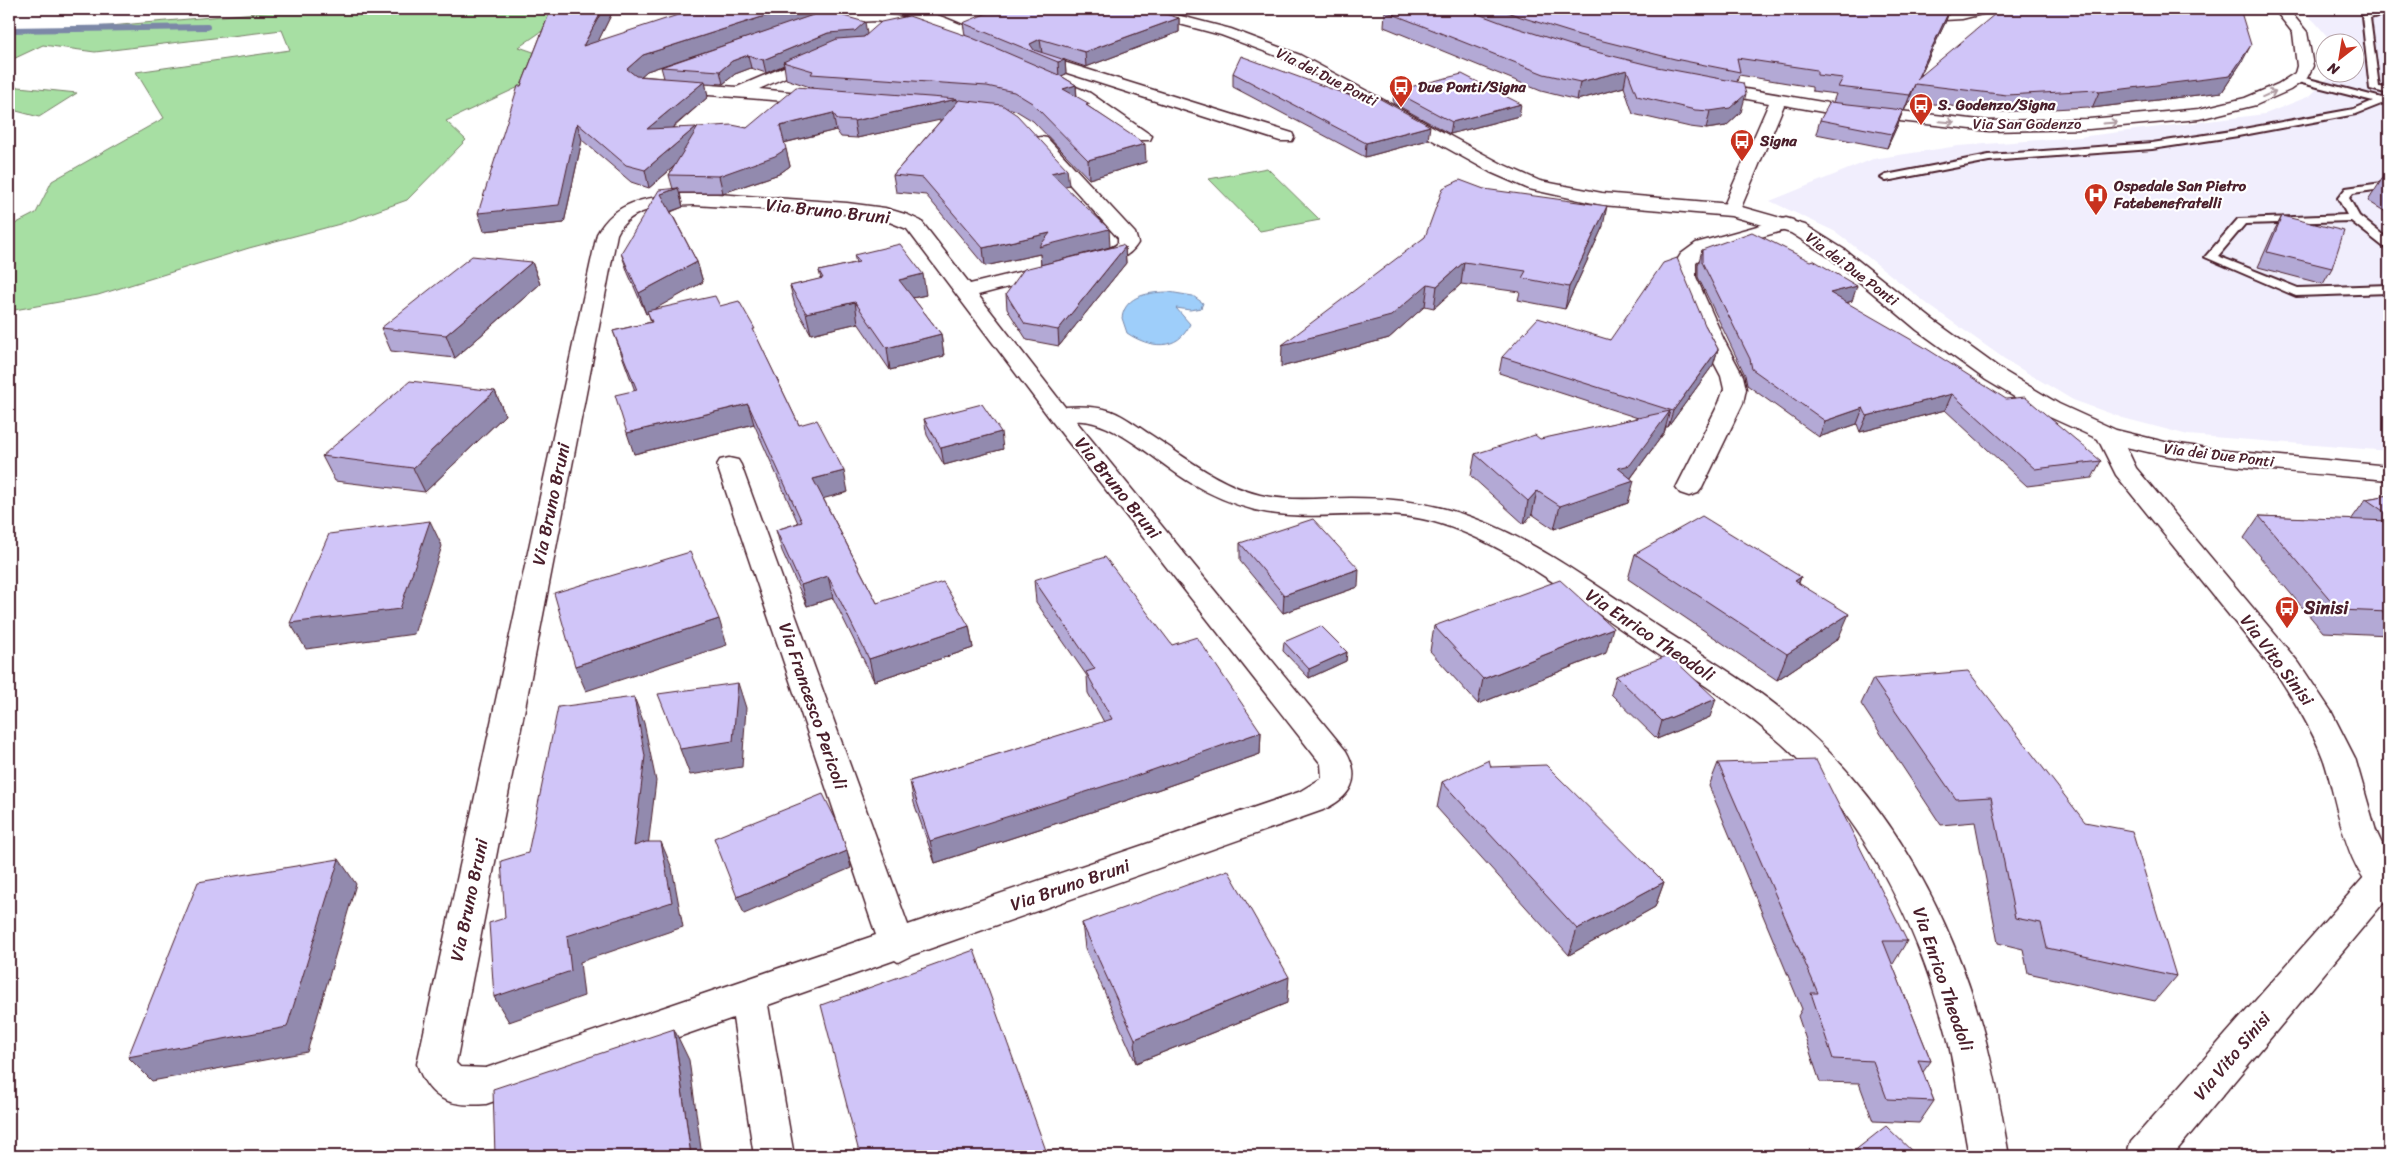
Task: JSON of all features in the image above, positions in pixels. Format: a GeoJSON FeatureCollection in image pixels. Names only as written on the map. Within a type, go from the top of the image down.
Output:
{"type":"FeatureCollection","features":[{"type":"Feature","properties":{"kind":"street"},"geometry":{"type":"LineString","coordinates":[[807,23],[816,20],[876,17],[897,20],[978,49],[1002,51],[953,26],[900,9]]}},
{"type":"Feature","properties":{"kind":"street","name":"Via dei Due Ponti"},"geometry":{"type":"LineString","coordinates":[[1139,9],[1226,32],[1295,58],[1496,168],[1535,185],[1602,199],[1731,210],[1786,224],[1811,236],[1838,254],[1925,325],[1994,376],[2071,419],[2108,436],[2165,449],[2228,458],[2389,473]]}},
{"type":"Feature","properties":{"kind":"street"},"geometry":{"type":"LineString","coordinates":[[1893,18],[1943,17],[1985,9]]}},
{"type":"Feature","properties":{"kind":"street"},"geometry":{"type":"LineString","coordinates":[[2281,9],[2298,26],[2302,40],[2304,72],[2294,81]]}},
{"type":"Feature","properties":{"kind":"street"},"geometry":{"type":"LineString","coordinates":[[856,19],[875,28],[879,34]]}},
{"type":"Feature","properties":{"kind":"street"},"geometry":{"type":"LineString","coordinates":[[738,92],[836,50]]}},
{"type":"Feature","properties":{"kind":"street"},"geometry":{"type":"LineString","coordinates":[[1030,56],[1286,137]]}},
{"type":"Feature","properties":{"kind":"street"},"geometry":{"type":"LineString","coordinates":[[1031,72],[1084,96],[1144,136]]}},
{"type":"Feature","properties":{"kind":"street","name":"Via San Godenzo"},"geometry":{"type":"LineString","coordinates":[[1694,85],[1778,101],[1960,124],[2058,126],[2162,118],[2220,110],[2250,102],[2294,81]]}},
{"type":"Feature","properties":{"kind":"street"},"geometry":{"type":"LineString","coordinates":[[650,86],[844,100]]}},
{"type":"Feature","properties":{"kind":"street"},"geometry":{"type":"LineString","coordinates":[[1731,210],[1778,101]]}},
{"type":"Feature","properties":{"kind":"street"},"geometry":{"type":"LineString","coordinates":[[964,292],[1069,266],[1121,251],[1127,245],[1128,237],[1078,180],[1026,126]]}},
{"type":"Feature","properties":{"kind":"street","name":"Via Bruno Bruni"},"geometry":{"type":"LineString","coordinates":[[682,200],[709,200],[861,211],[903,220],[914,225],[1059,415],[1335,759],[1338,764],[1339,778],[1333,788],[1311,801],[898,946],[486,1086],[460,1087],[446,1081],[437,1071],[436,1064],[607,234],[616,219],[629,211],[647,204],[682,200]]}},
{"type":"Feature","properties":{"kind":"street"},"geometry":{"type":"LineString","coordinates":[[1689,488],[1731,403],[1735,388],[1732,376],[1713,340],[1686,277],[1684,270],[1686,260],[1694,251],[1703,247],[1786,224]]}},
{"type":"Feature","properties":{"kind":"street","name":"Via Enrico Theodoli"},"geometry":{"type":"LineString","coordinates":[[1059,415],[1087,414],[1105,417],[1212,485],[1255,502],[1285,507],[1405,508],[1439,516],[1480,530],[1537,560],[1765,713],[1817,758],[1869,818],[1916,899],[1934,941],[1965,1034],[1989,1156]]}},
{"type":"Feature","properties":{"kind":"street","name":"Via Vito Sinisi"},"geometry":{"type":"LineString","coordinates":[[2108,436],[2125,470],[2289,670],[2312,703],[2344,771],[2358,834],[2368,855],[2386,881],[2146,1156]]}},
{"type":"Feature","properties":{"kind":"street","name":"Via Francesco Pericoli"},"geometry":{"type":"LineString","coordinates":[[729,466],[898,946]]}},
{"type":"Feature","properties":{"kind":"street"},"geometry":{"type":"LineString","coordinates":[[748,996],[774,1156]]}},
{"type":"Feature","properties":{"kind":"lane"},"geometry":{"type":"LineString","coordinates":[[2379,9],[2380,14],[2366,16],[2375,89],[2384,99]]}},
{"type":"Feature","properties":{"kind":"lane"},"geometry":{"type":"LineString","coordinates":[[2294,81],[2384,99]]}},
{"type":"Feature","properties":{"kind":"lane"},"geometry":{"type":"LineString","coordinates":[[1886,178],[1989,158],[2152,146],[2181,142],[2356,111],[2384,99]]}},
{"type":"Feature","properties":{"kind":"lane"},"geometry":{"type":"LineString","coordinates":[[2389,185],[2350,190],[2343,198],[2354,218],[2389,246]]}},
{"type":"Feature","properties":{"kind":"lane"},"geometry":{"type":"LineString","coordinates":[[2354,218],[2242,221],[2211,257],[2296,292],[2389,289]]}},
{"type":"Feature","properties":{"kind":"shaded area","name":"Ospedale San Pietro Fatebenefratelli"},"geometry":{"type":"Polygon","coordinates":[[[2300,9],[2389,9],[2389,451],[2188,435],[2123,418],[2073,400],[2009,362],[1930,306],[1836,232],[1770,201],[1873,159],[1958,146],[2079,137],[2265,114],[2310,96],[2324,82],[2366,82],[2366,32],[2324,32],[2300,9]]]}},
{"type":"Feature","properties":{"kind":"green space"},"geometry":{"type":"Polygon","coordinates":[[[301,9],[574,9],[519,47],[568,64],[446,121],[466,140],[407,200],[340,224],[249,248],[98,295],[9,311],[9,227],[36,213],[52,181],[164,118],[136,72],[290,50],[282,30],[95,52],[43,45],[9,61],[9,32],[110,26],[301,9]]]}},
{"type":"Feature","properties":{"kind":"green space"},"geometry":{"type":"Polygon","coordinates":[[[9,86],[77,93],[39,117],[9,109],[9,86]]]}},
{"type":"Feature","properties":{"kind":"green space"},"geometry":{"type":"Polygon","coordinates":[[[1267,168],[1320,220],[1260,231],[1209,179],[1267,168]]]}},
{"type":"Feature","properties":{"kind":"water"},"geometry":{"type":"Polygon","coordinates":[[[1169,292],[1193,296],[1203,303],[1201,308],[1190,310],[1176,308],[1190,324],[1185,333],[1171,343],[1162,345],[1144,342],[1127,333],[1122,318],[1128,304],[1140,296],[1169,292]]]}},
{"type":"Feature","properties":{"kind":"building"},"geometry":{"type":"Polygon","coordinates":[[[551,9],[603,9],[583,46],[696,9],[787,9],[643,55],[627,69],[636,76],[705,81],[647,129],[696,127],[645,170],[626,165],[577,123],[559,205],[478,213],[518,86],[521,86],[551,9]]]}},
{"type":"Feature","properties":{"kind":"building"},"geometry":{"type":"Polygon","coordinates":[[[997,9],[1148,9],[1179,18],[1085,52],[1040,39],[1030,44],[1034,50],[1065,60],[1058,62],[963,23],[997,9]]]}},
{"type":"Feature","properties":{"kind":"building"},"geometry":{"type":"Polygon","coordinates":[[[1391,9],[1465,9],[1580,48],[1657,67],[1743,83],[1746,94],[1730,108],[1710,111],[1695,110],[1637,96],[1627,70],[1580,82],[1544,74],[1385,11],[1391,9]]]}},
{"type":"Feature","properties":{"kind":"building"},"geometry":{"type":"Polygon","coordinates":[[[1500,9],[1950,9],[1917,79],[2001,9],[2240,9],[2251,45],[2230,76],[2099,92],[2096,90],[2007,95],[1915,84],[1910,95],[1838,87],[1843,78],[1817,75],[1817,70],[1737,58],[1740,72],[1675,59],[1579,35],[1500,9]]]}},
{"type":"Feature","properties":{"kind":"building"},"geometry":{"type":"Polygon","coordinates":[[[833,13],[865,22],[855,31],[828,33],[763,60],[748,55],[732,61],[720,71],[661,67],[816,14],[833,13]]]}},
{"type":"Feature","properties":{"kind":"building"},"geometry":{"type":"Polygon","coordinates":[[[909,16],[970,37],[1061,76],[1076,85],[1063,89],[1090,104],[1086,105],[1145,144],[1088,160],[1032,103],[1014,92],[987,86],[811,74],[813,71],[783,62],[837,39],[864,37],[881,22],[909,16]]]}},
{"type":"Feature","properties":{"kind":"building"},"geometry":{"type":"Polygon","coordinates":[[[1241,56],[1359,99],[1373,95],[1430,126],[1366,143],[1233,73],[1241,56]]]}},
{"type":"Feature","properties":{"kind":"building"},"geometry":{"type":"Polygon","coordinates":[[[1462,74],[1521,104],[1452,122],[1394,91],[1462,74]]]}},
{"type":"Feature","properties":{"kind":"building"},"geometry":{"type":"Polygon","coordinates":[[[796,87],[957,99],[854,121],[838,120],[833,113],[780,126],[786,149],[775,156],[719,176],[669,175],[698,127],[732,125],[747,128],[796,87]]]}},
{"type":"Feature","properties":{"kind":"building"},"geometry":{"type":"Polygon","coordinates":[[[959,100],[1002,105],[1017,115],[1067,169],[1051,173],[1109,229],[1039,247],[1050,233],[983,248],[923,178],[893,175],[959,100]]]}},
{"type":"Feature","properties":{"kind":"building"},"geometry":{"type":"Polygon","coordinates":[[[1830,102],[1903,110],[1892,134],[1820,120],[1830,102]]]}},
{"type":"Feature","properties":{"kind":"building"},"geometry":{"type":"Polygon","coordinates":[[[1460,180],[1484,189],[1607,206],[1569,287],[1522,278],[1526,271],[1464,262],[1437,286],[1428,284],[1391,316],[1282,345],[1425,237],[1443,188],[1460,180]]]}},
{"type":"Feature","properties":{"kind":"building"},"geometry":{"type":"Polygon","coordinates":[[[678,188],[661,194],[697,262],[639,293],[621,253],[659,190],[678,188]]]}},
{"type":"Feature","properties":{"kind":"building"},"geometry":{"type":"Polygon","coordinates":[[[2282,216],[2344,231],[2332,268],[2267,252],[2282,216]]]}},
{"type":"Feature","properties":{"kind":"building"},"geometry":{"type":"Polygon","coordinates":[[[1752,232],[1810,261],[1813,260],[1857,286],[1830,293],[1924,347],[2006,399],[2025,397],[2101,461],[2035,469],[1952,394],[1867,416],[1863,408],[1825,421],[1752,369],[1750,359],[1702,262],[1702,250],[1752,232]]]}},
{"type":"Feature","properties":{"kind":"building"},"geometry":{"type":"Polygon","coordinates":[[[900,244],[923,274],[899,280],[941,334],[887,348],[855,302],[806,313],[790,286],[823,278],[819,271],[859,262],[854,255],[900,244]]]}},
{"type":"Feature","properties":{"kind":"building"},"geometry":{"type":"Polygon","coordinates":[[[1122,245],[1125,247],[1058,330],[1025,324],[1006,294],[1024,269],[1122,245]]]}},
{"type":"Feature","properties":{"kind":"building"},"geometry":{"type":"Polygon","coordinates":[[[472,256],[532,262],[446,335],[381,328],[472,256]]]}},
{"type":"Feature","properties":{"kind":"building"},"geometry":{"type":"Polygon","coordinates":[[[1677,258],[1705,325],[1718,349],[1673,411],[1502,357],[1538,318],[1610,340],[1663,263],[1677,258]]]}},
{"type":"Feature","properties":{"kind":"building"},"geometry":{"type":"Polygon","coordinates":[[[715,296],[720,306],[739,301],[755,329],[753,329],[799,425],[817,420],[844,471],[813,479],[877,603],[943,582],[969,626],[869,659],[828,576],[801,585],[776,530],[802,522],[748,404],[627,433],[615,395],[637,390],[613,331],[652,322],[647,311],[715,296]]]}},
{"type":"Feature","properties":{"kind":"building"},"geometry":{"type":"Polygon","coordinates":[[[410,381],[495,391],[413,468],[322,456],[410,381]]]}},
{"type":"Feature","properties":{"kind":"building"},"geometry":{"type":"Polygon","coordinates":[[[982,404],[1001,432],[941,448],[924,419],[982,404]]]}},
{"type":"Feature","properties":{"kind":"building"},"geometry":{"type":"Polygon","coordinates":[[[1670,411],[1630,465],[1618,468],[1634,481],[1560,506],[1537,491],[1528,501],[1475,454],[1535,435],[1540,439],[1670,411]]]}},
{"type":"Feature","properties":{"kind":"building"},"geometry":{"type":"Polygon","coordinates":[[[2389,495],[2389,515],[2366,499],[2389,495]]]}},
{"type":"Feature","properties":{"kind":"building"},"geometry":{"type":"Polygon","coordinates":[[[1702,516],[1801,577],[1795,581],[1849,614],[1787,654],[1635,554],[1702,516]]]}},
{"type":"Feature","properties":{"kind":"building"},"geometry":{"type":"Polygon","coordinates":[[[2259,516],[2389,521],[2389,612],[2339,610],[2259,516]]]}},
{"type":"Feature","properties":{"kind":"building"},"geometry":{"type":"Polygon","coordinates":[[[1313,519],[1359,569],[1284,595],[1240,543],[1313,519]]]}},
{"type":"Feature","properties":{"kind":"building"},"geometry":{"type":"Polygon","coordinates":[[[430,521],[400,609],[290,623],[329,534],[430,521]]]}},
{"type":"Feature","properties":{"kind":"building"},"geometry":{"type":"Polygon","coordinates":[[[690,552],[719,619],[575,666],[554,593],[690,552]]]}},
{"type":"Feature","properties":{"kind":"building"},"geometry":{"type":"Polygon","coordinates":[[[1105,557],[1172,645],[1197,637],[1261,732],[1127,779],[930,841],[910,781],[1112,719],[1086,672],[1095,669],[1034,580],[1105,557]]]}},
{"type":"Feature","properties":{"kind":"building"},"geometry":{"type":"Polygon","coordinates":[[[1560,580],[1613,628],[1483,679],[1434,626],[1560,580]]]}},
{"type":"Feature","properties":{"kind":"building"},"geometry":{"type":"Polygon","coordinates":[[[1321,626],[1347,652],[1309,669],[1284,642],[1321,626]]]}},
{"type":"Feature","properties":{"kind":"building"},"geometry":{"type":"Polygon","coordinates":[[[1669,655],[1716,699],[1662,721],[1616,676],[1669,655]]]}},
{"type":"Feature","properties":{"kind":"building"},"geometry":{"type":"Polygon","coordinates":[[[1968,671],[2085,822],[2132,831],[2176,976],[2047,948],[2041,923],[2015,918],[1991,797],[1956,799],[1873,679],[1968,671]]]}},
{"type":"Feature","properties":{"kind":"building"},"geometry":{"type":"Polygon","coordinates":[[[738,683],[733,741],[680,749],[658,694],[738,683]]]}},
{"type":"Feature","properties":{"kind":"building"},"geometry":{"type":"Polygon","coordinates":[[[634,697],[645,756],[634,846],[646,842],[661,842],[672,902],[567,936],[571,971],[494,997],[489,923],[505,918],[501,861],[528,853],[558,707],[634,697]]]}},
{"type":"Feature","properties":{"kind":"building"},"geometry":{"type":"Polygon","coordinates":[[[1489,760],[1491,767],[1546,765],[1664,882],[1577,929],[1442,782],[1489,760]]]}},
{"type":"Feature","properties":{"kind":"building"},"geometry":{"type":"Polygon","coordinates":[[[1816,760],[1907,941],[1883,941],[1931,1061],[1918,1060],[1934,1101],[1887,1099],[1873,1061],[1833,1059],[1811,993],[1818,993],[1718,763],[1816,760]]]}},
{"type":"Feature","properties":{"kind":"building"},"geometry":{"type":"Polygon","coordinates":[[[823,794],[838,824],[847,851],[737,897],[714,838],[823,794]]]}},
{"type":"Feature","properties":{"kind":"building"},"geometry":{"type":"Polygon","coordinates":[[[339,859],[287,1027],[128,1057],[198,882],[339,859]]]}},
{"type":"Feature","properties":{"kind":"building"},"geometry":{"type":"Polygon","coordinates":[[[1228,870],[1289,977],[1135,1039],[1082,923],[1228,870]]]}},
{"type":"Feature","properties":{"kind":"building"},"geometry":{"type":"Polygon","coordinates":[[[974,950],[1048,1156],[860,1156],[821,1005],[974,950]]]}},
{"type":"Feature","properties":{"kind":"building"},"geometry":{"type":"Polygon","coordinates":[[[674,1029],[691,1156],[495,1156],[493,1089],[674,1029]]]}},
{"type":"Feature","properties":{"kind":"building"},"geometry":{"type":"Polygon","coordinates":[[[1886,1126],[1917,1156],[1848,1156],[1886,1126]]]}},
{"type":"Feature","properties":{"kind":"building"},"geometry":{"type":"Polygon","coordinates":[[[240,1150],[238,1156],[198,1156],[240,1150]]]}},
{"type":"Feature","properties":{"kind":"waterway"},"geometry":{"type":"LineString","coordinates":[[9,30],[207,27]]}},
{"type":"Feature","properties":{"kind":"place","name":"Due Ponti/Signa"},"geometry":{"type":"Point","coordinates":[1401,108]}},
{"type":"Feature","properties":{"kind":"place","name":"S. Godenzo/Signa"},"geometry":{"type":"Point","coordinates":[1921,126]}},
{"type":"Feature","properties":{"kind":"place","name":"Signa"},"geometry":{"type":"Point","coordinates":[1742,162]}},
{"type":"Feature","properties":{"kind":"place","name":"Ospedale San Pietro Fatebenefratelli"},"geometry":{"type":"Point","coordinates":[2096,216]}},
{"type":"Feature","properties":{"kind":"place","name":"Sinisi"},"geometry":{"type":"Point","coordinates":[2287,629]}}]}
